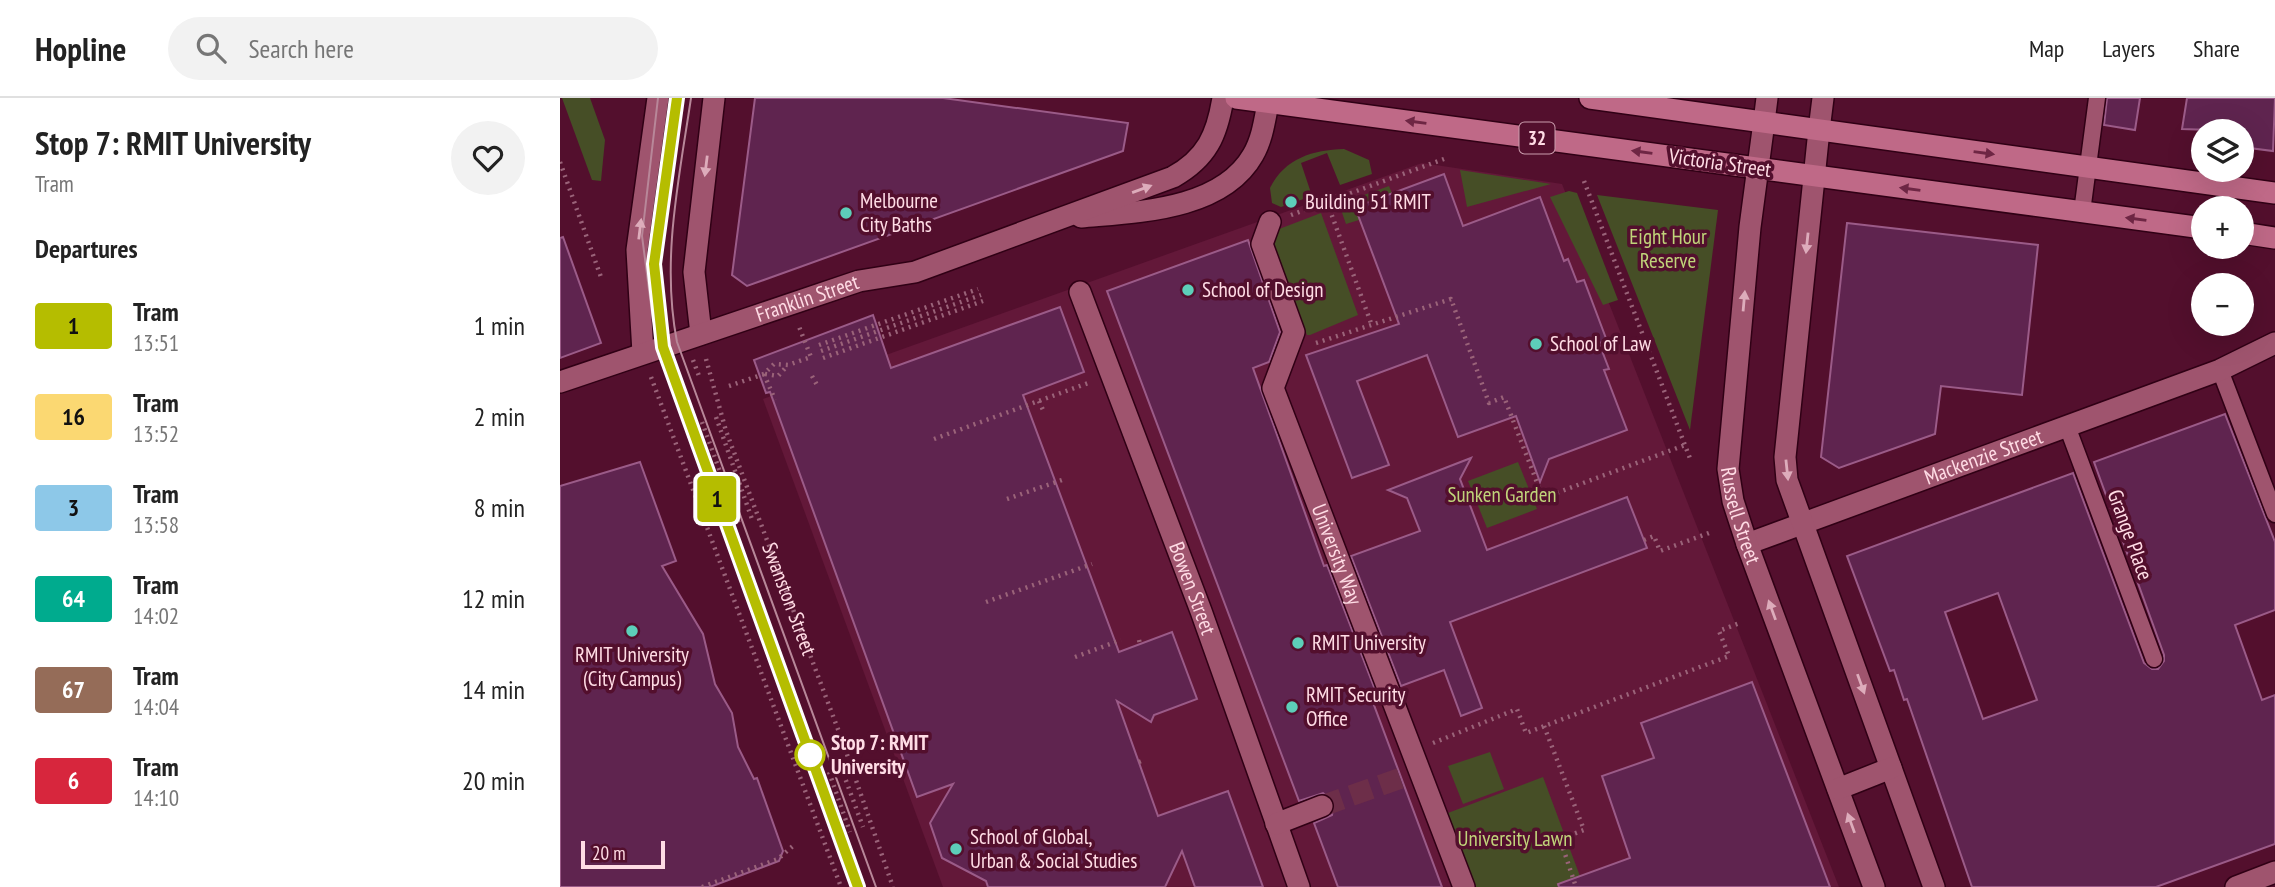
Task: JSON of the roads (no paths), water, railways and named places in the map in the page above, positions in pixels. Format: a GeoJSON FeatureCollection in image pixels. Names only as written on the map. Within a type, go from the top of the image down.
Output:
{"type":"FeatureCollection","features":[{"type":"Feature","properties":{"kind":"main road","name":"Victoria Street"},"geometry":{"type":"LineString","coordinates":[[1236,98],[1268,100],[2191,226]]}},
{"type":"Feature","properties":{"kind":"main road"},"geometry":{"type":"LineString","coordinates":[[1590,98],[2275,193]]}},
{"type":"Feature","properties":{"kind":"main road"},"geometry":{"type":"LineString","coordinates":[[2254,235],[2275,238]]}},
{"type":"Feature","properties":{"kind":"street"},"geometry":{"type":"LineString","coordinates":[[643,353],[638,250],[658,98]]}},
{"type":"Feature","properties":{"kind":"street"},"geometry":{"type":"LineString","coordinates":[[701,334],[694,272],[714,98]]}},
{"type":"Feature","properties":{"kind":"street","name":"Franklin Street"},"geometry":{"type":"LineString","coordinates":[[560,382],[859,281],[915,272],[1187,169],[1199,160],[1215,136],[1223,98]]}},
{"type":"Feature","properties":{"kind":"street","name":"Russell Street"},"geometry":{"type":"LineString","coordinates":[[1767,98],[1728,469],[1733,501],[1748,544],[1874,887]]}},
{"type":"Feature","properties":{"kind":"street"},"geometry":{"type":"LineString","coordinates":[[1823,98],[1785,457],[1787,480],[1934,887]]}},
{"type":"Feature","properties":{"kind":"street","name":"Franklin Street"},"geometry":{"type":"LineString","coordinates":[[1055,221],[1157,211],[1217,188],[1236,175],[1254,154],[1268,100]]}},
{"type":"Feature","properties":{"kind":"street","name":"University Way"},"geometry":{"type":"LineString","coordinates":[[1270,222],[1262,244],[1294,332],[1273,388],[1410,774],[1464,887]]}},
{"type":"Feature","properties":{"kind":"street","name":"Bowen Street"},"geometry":{"type":"LineString","coordinates":[[1080,292],[1201,611],[1299,887]]}},
{"type":"Feature","properties":{"kind":"street","name":"Mackenzie Street"},"geometry":{"type":"LineString","coordinates":[[1748,544],[2220,370],[2275,343]]}},
{"type":"Feature","properties":{"kind":"street","name":"Mackenzie Street"},"geometry":{"type":"LineString","coordinates":[[2220,370],[2275,357]]}},
{"type":"Feature","properties":{"kind":"street"},"geometry":{"type":"LineString","coordinates":[[1838,789],[1891,768]]}},
{"type":"Feature","properties":{"kind":"street"},"geometry":{"type":"LineString","coordinates":[[1276,824],[1322,806]]}},
{"type":"Feature","properties":{"kind":"street"},"geometry":{"type":"LineString","coordinates":[[2236,887],[2275,872]]}},
{"type":"Feature","properties":{"kind":"lane"},"geometry":{"type":"LineString","coordinates":[[2082,212],[2096,98]]}},
{"type":"Feature","properties":{"kind":"lane"},"geometry":{"type":"LineString","coordinates":[[2220,370],[2275,514]]}},
{"type":"Feature","properties":{"kind":"lane","name":"Grange Place"},"geometry":{"type":"LineString","coordinates":[[2067,426],[2154,659]]}},
{"type":"Feature","properties":{"kind":"tunnel"},"geometry":{"type":"LineString","coordinates":[[1322,806],[1401,778]]}},
{"type":"Feature","properties":{"kind":"tram line"},"geometry":{"type":"LineString","coordinates":[[658,98],[642,236],[653,320],[858,887]]}},
{"type":"Feature","properties":{"kind":"tram line"},"geometry":{"type":"LineString","coordinates":[[656,290],[656,249],[677,98]]}},
{"type":"Feature","properties":{"kind":"tram line","name":"1"},"geometry":{"type":"LineString","coordinates":[[677,98],[654,264],[663,347],[858,887]]}},
{"type":"Feature","properties":{"kind":"tram line"},"geometry":{"type":"LineString","coordinates":[[691,98],[671,250],[677,342],[876,887]]}},
{"type":"Feature","properties":{"kind":"place","name":"Building 51 RMIT"},"geometry":{"type":"Point","coordinates":[1291,202]}},
{"type":"Feature","properties":{"kind":"place","name":"Melbourne City Baths"},"geometry":{"type":"Point","coordinates":[846,213]}},
{"type":"Feature","properties":{"kind":"place","name":"School of Design"},"geometry":{"type":"Point","coordinates":[1188,290]}},
{"type":"Feature","properties":{"kind":"place","name":"School of Law"},"geometry":{"type":"Point","coordinates":[1536,344]}},
{"type":"Feature","properties":{"kind":"place","name":"RMIT University (City Campus)"},"geometry":{"type":"Point","coordinates":[632,631]}},
{"type":"Feature","properties":{"kind":"place","name":"RMIT University"},"geometry":{"type":"Point","coordinates":[1298,643]}},
{"type":"Feature","properties":{"kind":"place","name":"RMIT Security Office"},"geometry":{"type":"Point","coordinates":[1292,707]}},
{"type":"Feature","properties":{"kind":"place","name":"Stop 7: RMIT University"},"geometry":{"type":"Point","coordinates":[810,755]}},
{"type":"Feature","properties":{"kind":"place","name":"School of Global, Urban & Social Studies"},"geometry":{"type":"Point","coordinates":[956,849]}},
{"type":"Feature","properties":{"kind":"park label","name":"Eight Hour Reserve"},"geometry":{"type":"Point","coordinates":[1668,249]}},
{"type":"Feature","properties":{"kind":"park label","name":"Sunken Garden"},"geometry":{"type":"Point","coordinates":[1502,495]}},
{"type":"Feature","properties":{"kind":"park label","name":"University Lawn"},"geometry":{"type":"Point","coordinates":[1515,839]}}]}
